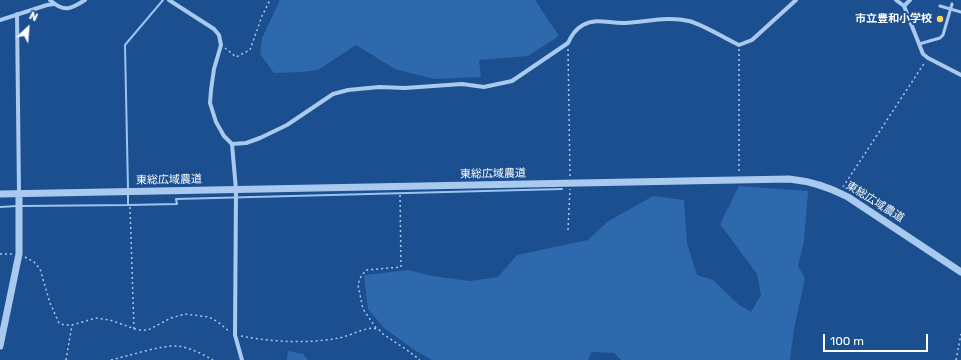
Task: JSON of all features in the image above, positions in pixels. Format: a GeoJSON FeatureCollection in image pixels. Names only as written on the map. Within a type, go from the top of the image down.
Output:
{"type":"FeatureCollection","features":[{"type":"Feature","properties":{"kind":"street"},"geometry":{"type":"LineString","coordinates":[[50,0],[54,4],[64,9],[71,9],[85,0]]}},
{"type":"Feature","properties":{"kind":"street"},"geometry":{"type":"LineString","coordinates":[[169,0],[214,29],[219,35],[221,45],[214,69],[210,103],[216,122],[224,136],[232,144],[236,190],[235,335],[242,360]]}},
{"type":"Feature","properties":{"kind":"street"},"geometry":{"type":"LineString","coordinates":[[232,144],[246,143],[260,138],[287,125],[333,94],[348,90],[379,87],[405,88],[462,84],[484,87],[512,80],[568,43],[571,35],[583,25],[598,20],[625,23],[659,19],[676,19],[691,22],[739,45],[752,40],[796,0]]}},
{"type":"Feature","properties":{"kind":"street"},"geometry":{"type":"LineString","coordinates":[[896,0],[904,6],[923,54],[961,75]]}},
{"type":"Feature","properties":{"kind":"street"},"geometry":{"type":"LineString","coordinates":[[904,6],[910,0]]}},
{"type":"Feature","properties":{"kind":"street"},"geometry":{"type":"LineString","coordinates":[[0,20],[54,4]]}},
{"type":"Feature","properties":{"kind":"street"},"geometry":{"type":"LineString","coordinates":[[0,346],[19,254],[17,14]]}},
{"type":"Feature","properties":{"kind":"street","name":"東総広域農道"},"geometry":{"type":"LineString","coordinates":[[0,194],[796,180],[815,183],[839,192],[859,203],[961,272]]}},
{"type":"Feature","properties":{"kind":"lane"},"geometry":{"type":"LineString","coordinates":[[919,44],[940,38],[943,35],[952,4]]}},
{"type":"Feature","properties":{"kind":"lane"},"geometry":{"type":"LineString","coordinates":[[940,6],[961,12]]}},
{"type":"Feature","properties":{"kind":"path"},"geometry":{"type":"LineString","coordinates":[[221,45],[236,57],[250,50],[262,16],[270,0]]}},
{"type":"Feature","properties":{"kind":"path"},"geometry":{"type":"LineString","coordinates":[[568,43],[570,184],[568,230]]}},
{"type":"Feature","properties":{"kind":"path"},"geometry":{"type":"LineString","coordinates":[[739,45],[739,180]]}},
{"type":"Feature","properties":{"kind":"path"},"geometry":{"type":"LineString","coordinates":[[839,192],[928,58]]}},
{"type":"Feature","properties":{"kind":"path"},"geometry":{"type":"LineString","coordinates":[[376,328],[363,309],[358,285],[360,278],[366,270],[401,267],[400,196]]}},
{"type":"Feature","properties":{"kind":"path"},"geometry":{"type":"LineString","coordinates":[[130,207],[134,329]]}},
{"type":"Feature","properties":{"kind":"path"},"geometry":{"type":"LineString","coordinates":[[0,254],[19,254],[31,260],[40,269],[50,302],[59,324],[72,325],[96,318],[110,320],[134,329],[148,330],[172,318],[185,314],[199,315],[209,317],[235,335],[271,340],[309,342],[340,338],[373,327],[381,330],[383,334],[420,360]]}},
{"type":"Feature","properties":{"kind":"path"},"geometry":{"type":"LineString","coordinates":[[66,360],[72,325]]}},
{"type":"Feature","properties":{"kind":"path"},"geometry":{"type":"LineString","coordinates":[[956,360],[961,334]]}},
{"type":"Feature","properties":{"kind":"path"},"geometry":{"type":"LineString","coordinates":[[111,360],[159,348],[178,346],[196,351],[213,360]]}},
{"type":"Feature","properties":{"kind":"shaded area"},"geometry":{"type":"Polygon","coordinates":[[[280,0],[535,0],[559,36],[528,56],[479,60],[481,77],[434,79],[395,69],[356,45],[318,70],[274,73],[260,54],[262,38],[280,0]]]}},
{"type":"Feature","properties":{"kind":"shaded area"},"geometry":{"type":"Polygon","coordinates":[[[739,186],[808,191],[804,241],[798,266],[805,278],[794,329],[790,360],[621,360],[614,353],[592,352],[588,360],[432,360],[416,351],[384,328],[368,309],[364,275],[409,270],[432,276],[470,281],[498,277],[517,255],[588,240],[607,222],[653,196],[684,200],[687,243],[697,275],[713,280],[738,304],[751,312],[761,295],[757,274],[720,224],[739,186]]]}},
{"type":"Feature","properties":{"kind":"shaded area"},"geometry":{"type":"Polygon","coordinates":[[[288,351],[303,354],[308,360],[287,360],[288,351]]]}},
{"type":"Feature","properties":{"kind":"waterway"},"geometry":{"type":"LineString","coordinates":[[128,189],[125,45],[163,0]]}},
{"type":"Feature","properties":{"kind":"waterway"},"geometry":{"type":"LineString","coordinates":[[128,205],[177,204],[176,199],[562,189]]}},
{"type":"Feature","properties":{"kind":"waterway"},"geometry":{"type":"LineString","coordinates":[[22,206],[128,205],[128,193]]}},
{"type":"Feature","properties":{"kind":"waterway"},"geometry":{"type":"LineString","coordinates":[[0,207],[17,206]]}},
{"type":"Feature","properties":{"kind":"place","name":"市立豊和小学校"},"geometry":{"type":"Point","coordinates":[940,19]}}]}
